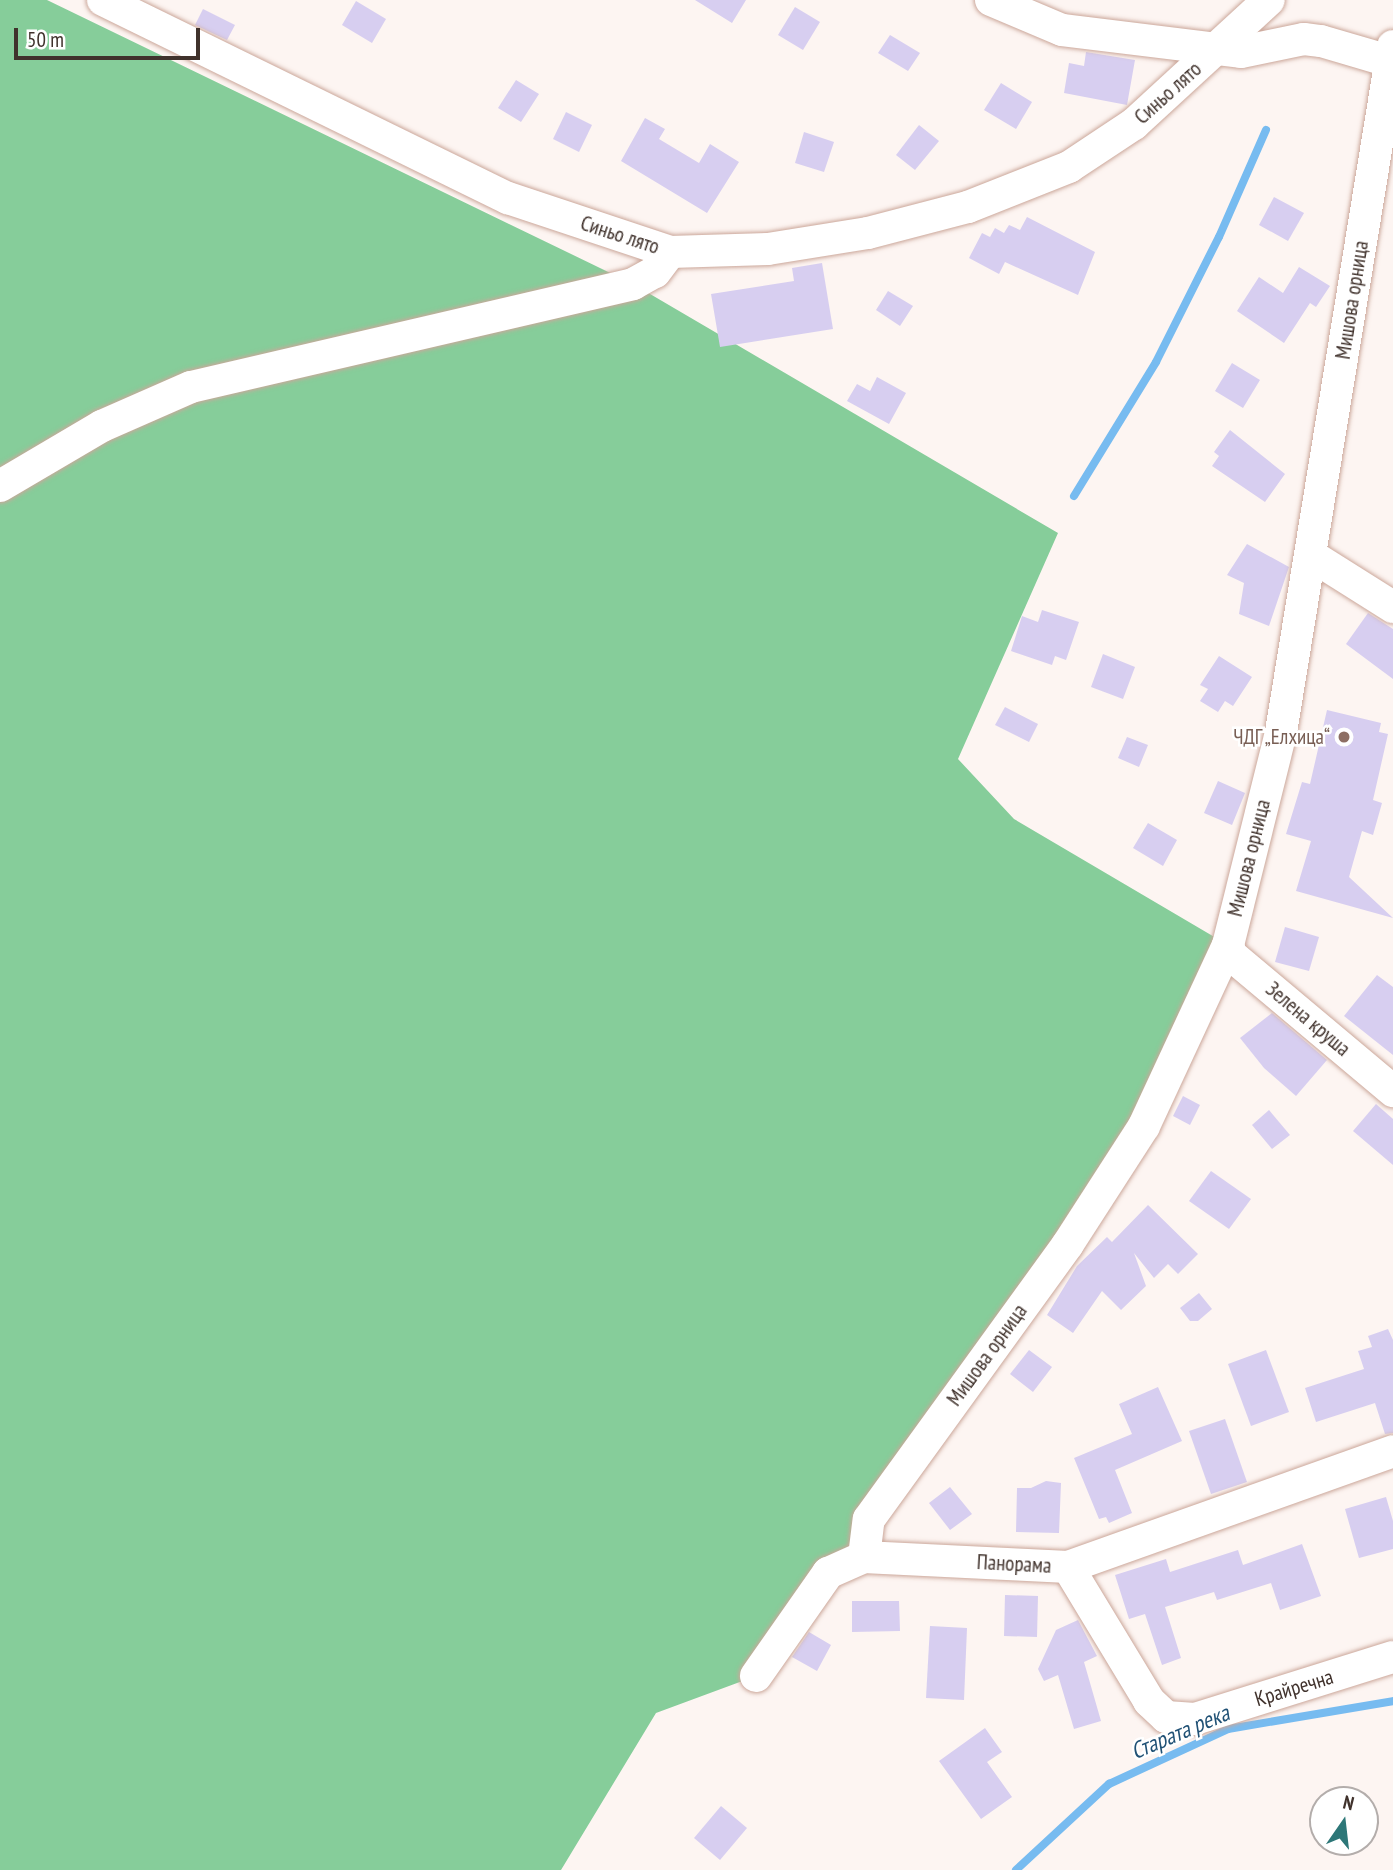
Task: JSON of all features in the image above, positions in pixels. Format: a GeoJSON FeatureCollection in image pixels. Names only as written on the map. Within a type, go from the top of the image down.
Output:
{"type":"FeatureCollection","features":[{"type":"Feature","properties":{"kind":"street","name":"Синьо лято"},"geometry":{"type":"LineString","coordinates":[[103,0],[508,198],[670,252],[768,249],[868,233],[968,208],[1069,167],[1133,124],[1269,0]]}},
{"type":"Feature","properties":{"kind":"street"},"geometry":{"type":"LineString","coordinates":[[991,0],[1062,30],[1217,49],[1262,51],[1304,39],[1392,60]]}},
{"type":"Feature","properties":{"kind":"street","name":"Мишова орница"},"geometry":{"type":"LineString","coordinates":[[864,1557],[869,1519],[1068,1244],[1144,1126],[1228,945],[1281,732],[1392,60]]}},
{"type":"Feature","properties":{"kind":"street"},"geometry":{"type":"LineString","coordinates":[[0,486],[102,426],[191,387],[634,284],[655,272],[670,252]]}},
{"type":"Feature","properties":{"kind":"street"},"geometry":{"type":"LineString","coordinates":[[1312,556],[1393,607]]}},
{"type":"Feature","properties":{"kind":"street","name":"Зелена круша"},"geometry":{"type":"LineString","coordinates":[[1228,945],[1231,954],[1393,1091]]}},
{"type":"Feature","properties":{"kind":"street","name":"Панорама"},"geometry":{"type":"LineString","coordinates":[[756,1676],[828,1573],[864,1557],[1068,1567],[1393,1451]]}},
{"type":"Feature","properties":{"kind":"street","name":"Крайречна"},"geometry":{"type":"LineString","coordinates":[[1068,1567],[1149,1702],[1166,1717],[1195,1719],[1393,1657]]}},
{"type":"Feature","properties":{"kind":"green space"},"geometry":{"type":"Polygon","coordinates":[[[0,0],[47,0],[633,284],[1058,533],[958,759],[1014,819],[1228,945],[1144,1126],[869,1519],[864,1557],[756,1676],[656,1713],[561,1870],[0,1870],[0,0]]]}},
{"type":"Feature","properties":{"kind":"building"},"geometry":{"type":"Polygon","coordinates":[[[695,0],[746,0],[732,23],[695,0]]]}},
{"type":"Feature","properties":{"kind":"building"},"geometry":{"type":"Polygon","coordinates":[[[356,1],[386,19],[372,43],[342,25],[356,1]]]}},
{"type":"Feature","properties":{"kind":"building"},"geometry":{"type":"Polygon","coordinates":[[[795,7],[820,22],[803,50],[778,35],[795,7]]]}},
{"type":"Feature","properties":{"kind":"building"},"geometry":{"type":"Polygon","coordinates":[[[203,9],[235,25],[227,40],[195,25],[203,9]]]}},
{"type":"Feature","properties":{"kind":"building"},"geometry":{"type":"Polygon","coordinates":[[[890,35],[920,53],[908,71],[878,53],[890,35]]]}},
{"type":"Feature","properties":{"kind":"building"},"geometry":{"type":"Polygon","coordinates":[[[1086,52],[1135,60],[1127,105],[1064,93],[1069,63],[1084,66],[1086,52]]]}},
{"type":"Feature","properties":{"kind":"building"},"geometry":{"type":"Polygon","coordinates":[[[516,80],[539,94],[521,122],[498,108],[516,80]]]}},
{"type":"Feature","properties":{"kind":"building"},"geometry":{"type":"Polygon","coordinates":[[[1001,83],[1032,102],[1016,129],[984,110],[1001,83]]]}},
{"type":"Feature","properties":{"kind":"building"},"geometry":{"type":"Polygon","coordinates":[[[566,112],[592,125],[579,152],[553,139],[566,112]]]}},
{"type":"Feature","properties":{"kind":"building"},"geometry":{"type":"Polygon","coordinates":[[[645,118],[665,129],[659,139],[699,163],[710,144],[739,162],[707,213],[621,161],[645,118]]]}},
{"type":"Feature","properties":{"kind":"building"},"geometry":{"type":"Polygon","coordinates":[[[919,125],[939,141],[915,170],[896,155],[919,125]]]}},
{"type":"Feature","properties":{"kind":"building"},"geometry":{"type":"Polygon","coordinates":[[[804,132],[834,142],[824,172],[795,163],[804,132]]]}},
{"type":"Feature","properties":{"kind":"building"},"geometry":{"type":"Polygon","coordinates":[[[1274,197],[1304,213],[1288,241],[1259,225],[1274,197]]]}},
{"type":"Feature","properties":{"kind":"building"},"geometry":{"type":"Polygon","coordinates":[[[1027,217],[1095,252],[1078,295],[1005,262],[999,274],[969,258],[982,233],[990,237],[995,228],[1004,233],[1009,225],[1020,230],[1027,217]]]}},
{"type":"Feature","properties":{"kind":"building"},"geometry":{"type":"Polygon","coordinates":[[[822,263],[833,329],[720,347],[711,294],[794,281],[792,268],[822,263]]]}},
{"type":"Feature","properties":{"kind":"building"},"geometry":{"type":"Polygon","coordinates":[[[1299,267],[1330,286],[1316,307],[1310,303],[1284,343],[1237,311],[1259,277],[1283,293],[1299,267]]]}},
{"type":"Feature","properties":{"kind":"building"},"geometry":{"type":"Polygon","coordinates":[[[888,291],[913,306],[900,326],[876,310],[888,291]]]}},
{"type":"Feature","properties":{"kind":"building"},"geometry":{"type":"Polygon","coordinates":[[[1232,363],[1260,380],[1243,408],[1215,391],[1232,363]]]}},
{"type":"Feature","properties":{"kind":"building"},"geometry":{"type":"Polygon","coordinates":[[[877,377],[906,393],[889,424],[847,401],[857,384],[870,391],[877,377]]]}},
{"type":"Feature","properties":{"kind":"building"},"geometry":{"type":"Polygon","coordinates":[[[1230,430],[1285,474],[1265,502],[1212,466],[1219,456],[1214,452],[1230,430]]]}},
{"type":"Feature","properties":{"kind":"building"},"geometry":{"type":"Polygon","coordinates":[[[1247,544],[1289,567],[1269,626],[1239,614],[1244,583],[1227,575],[1247,544]]]}},
{"type":"Feature","properties":{"kind":"building"},"geometry":{"type":"Polygon","coordinates":[[[1042,610],[1079,622],[1066,660],[1055,656],[1052,665],[1011,651],[1022,616],[1038,622],[1042,610]]]}},
{"type":"Feature","properties":{"kind":"building"},"geometry":{"type":"Polygon","coordinates":[[[1368,613],[1393,629],[1393,679],[1346,644],[1368,613]]]}},
{"type":"Feature","properties":{"kind":"building"},"geometry":{"type":"Polygon","coordinates":[[[1103,654],[1135,667],[1123,699],[1091,687],[1103,654]]]}},
{"type":"Feature","properties":{"kind":"building"},"geometry":{"type":"Polygon","coordinates":[[[1219,656],[1252,677],[1233,706],[1225,701],[1218,712],[1200,701],[1208,689],[1200,685],[1219,656]]]}},
{"type":"Feature","properties":{"kind":"building"},"geometry":{"type":"Polygon","coordinates":[[[1005,707],[1038,724],[1029,742],[995,725],[1005,707]]]}},
{"type":"Feature","properties":{"kind":"building"},"geometry":{"type":"Polygon","coordinates":[[[1327,710],[1381,723],[1379,732],[1388,734],[1373,800],[1382,803],[1373,835],[1362,831],[1349,877],[1393,918],[1296,891],[1311,841],[1286,834],[1302,782],[1310,784],[1327,710]]]}},
{"type":"Feature","properties":{"kind":"building"},"geometry":{"type":"Polygon","coordinates":[[[1127,737],[1148,745],[1139,767],[1118,758],[1127,737]]]}},
{"type":"Feature","properties":{"kind":"building"},"geometry":{"type":"Polygon","coordinates":[[[1218,781],[1245,793],[1232,825],[1204,813],[1218,781]]]}},
{"type":"Feature","properties":{"kind":"building"},"geometry":{"type":"Polygon","coordinates":[[[1148,823],[1177,840],[1163,866],[1133,848],[1148,823]]]}},
{"type":"Feature","properties":{"kind":"building"},"geometry":{"type":"Polygon","coordinates":[[[1285,927],[1319,937],[1309,971],[1275,962],[1285,927]]]}},
{"type":"Feature","properties":{"kind":"building"},"geometry":{"type":"Polygon","coordinates":[[[1377,975],[1393,987],[1393,1055],[1344,1016],[1377,975]]]}},
{"type":"Feature","properties":{"kind":"building"},"geometry":{"type":"Polygon","coordinates":[[[1272,1013],[1327,1060],[1296,1096],[1264,1068],[1240,1038],[1272,1013]]]}},
{"type":"Feature","properties":{"kind":"building"},"geometry":{"type":"Polygon","coordinates":[[[1183,1096],[1200,1105],[1190,1125],[1173,1116],[1183,1096]]]}},
{"type":"Feature","properties":{"kind":"building"},"geometry":{"type":"Polygon","coordinates":[[[1376,1104],[1393,1119],[1393,1165],[1353,1131],[1376,1104]]]}},
{"type":"Feature","properties":{"kind":"building"},"geometry":{"type":"Polygon","coordinates":[[[1269,1110],[1290,1135],[1272,1149],[1252,1125],[1269,1110]]]}},
{"type":"Feature","properties":{"kind":"building"},"geometry":{"type":"Polygon","coordinates":[[[1211,1171],[1251,1199],[1229,1229],[1189,1201],[1211,1171]]]}},
{"type":"Feature","properties":{"kind":"building"},"geometry":{"type":"Polygon","coordinates":[[[1148,1205],[1198,1254],[1178,1274],[1168,1264],[1154,1278],[1134,1253],[1146,1286],[1121,1310],[1102,1291],[1073,1333],[1047,1315],[1077,1266],[1107,1237],[1112,1242],[1148,1205]]]}},
{"type":"Feature","properties":{"kind":"building"},"geometry":{"type":"Polygon","coordinates":[[[1199,1293],[1212,1309],[1198,1321],[1190,1321],[1180,1308],[1199,1293]]]}},
{"type":"Feature","properties":{"kind":"building"},"geometry":{"type":"Polygon","coordinates":[[[1388,1329],[1393,1340],[1393,1433],[1385,1434],[1375,1403],[1316,1422],[1305,1388],[1364,1369],[1358,1351],[1372,1347],[1368,1336],[1388,1329]]]}},
{"type":"Feature","properties":{"kind":"building"},"geometry":{"type":"Polygon","coordinates":[[[1029,1350],[1052,1367],[1033,1392],[1010,1374],[1029,1350]]]}},
{"type":"Feature","properties":{"kind":"building"},"geometry":{"type":"Polygon","coordinates":[[[1266,1350],[1289,1412],[1251,1426],[1228,1364],[1266,1350]]]}},
{"type":"Feature","properties":{"kind":"building"},"geometry":{"type":"Polygon","coordinates":[[[1158,1387],[1182,1441],[1115,1470],[1132,1513],[1109,1523],[1106,1517],[1099,1519],[1074,1458],[1132,1434],[1119,1404],[1158,1387]]]}},
{"type":"Feature","properties":{"kind":"building"},"geometry":{"type":"Polygon","coordinates":[[[1225,1419],[1247,1482],[1211,1494],[1189,1431],[1225,1419]]]}},
{"type":"Feature","properties":{"kind":"building"},"geometry":{"type":"Polygon","coordinates":[[[1046,1481],[1061,1483],[1059,1533],[1016,1532],[1017,1488],[1031,1488],[1046,1481]]]}},
{"type":"Feature","properties":{"kind":"building"},"geometry":{"type":"Polygon","coordinates":[[[950,1487],[972,1514],[950,1530],[929,1503],[950,1487]]]}},
{"type":"Feature","properties":{"kind":"building"},"geometry":{"type":"Polygon","coordinates":[[[1386,1497],[1393,1521],[1393,1549],[1359,1558],[1345,1509],[1386,1497]]]}},
{"type":"Feature","properties":{"kind":"building"},"geometry":{"type":"Polygon","coordinates":[[[1302,1544],[1321,1596],[1280,1610],[1271,1583],[1217,1600],[1214,1592],[1165,1607],[1181,1658],[1162,1665],[1145,1614],[1129,1619],[1115,1575],[1166,1559],[1170,1572],[1238,1550],[1243,1565],[1302,1544]]]}},
{"type":"Feature","properties":{"kind":"building"},"geometry":{"type":"Polygon","coordinates":[[[1005,1595],[1038,1596],[1037,1637],[1004,1636],[1005,1595]]]}},
{"type":"Feature","properties":{"kind":"building"},"geometry":{"type":"Polygon","coordinates":[[[852,1601],[899,1601],[900,1631],[852,1632],[852,1601]]]}},
{"type":"Feature","properties":{"kind":"building"},"geometry":{"type":"Polygon","coordinates":[[[1078,1620],[1097,1656],[1084,1662],[1101,1721],[1074,1729],[1058,1675],[1044,1681],[1038,1669],[1056,1630],[1078,1620]]]}},
{"type":"Feature","properties":{"kind":"building"},"geometry":{"type":"Polygon","coordinates":[[[930,1626],[967,1628],[964,1700],[926,1698],[930,1626]]]}},
{"type":"Feature","properties":{"kind":"building"},"geometry":{"type":"Polygon","coordinates":[[[809,1632],[831,1645],[817,1671],[792,1657],[809,1632]]]}},
{"type":"Feature","properties":{"kind":"building"},"geometry":{"type":"Polygon","coordinates":[[[985,1728],[1002,1752],[987,1762],[1012,1797],[981,1819],[939,1761],[985,1728]]]}},
{"type":"Feature","properties":{"kind":"building"},"geometry":{"type":"Polygon","coordinates":[[[721,1806],[747,1828],[720,1860],[694,1838],[721,1806]]]}},
{"type":"Feature","properties":{"kind":"waterway"},"geometry":{"type":"LineString","coordinates":[[1074,496],[1156,362],[1219,237],[1266,130]]}},
{"type":"Feature","properties":{"kind":"waterway","name":"Старата река"},"geometry":{"type":"LineString","coordinates":[[1016,1870],[1109,1784],[1228,1729],[1393,1701]]}},
{"type":"Feature","properties":{"kind":"place","name":"ЧДГ „Елхица“"},"geometry":{"type":"Point","coordinates":[1344,737]}}]}
